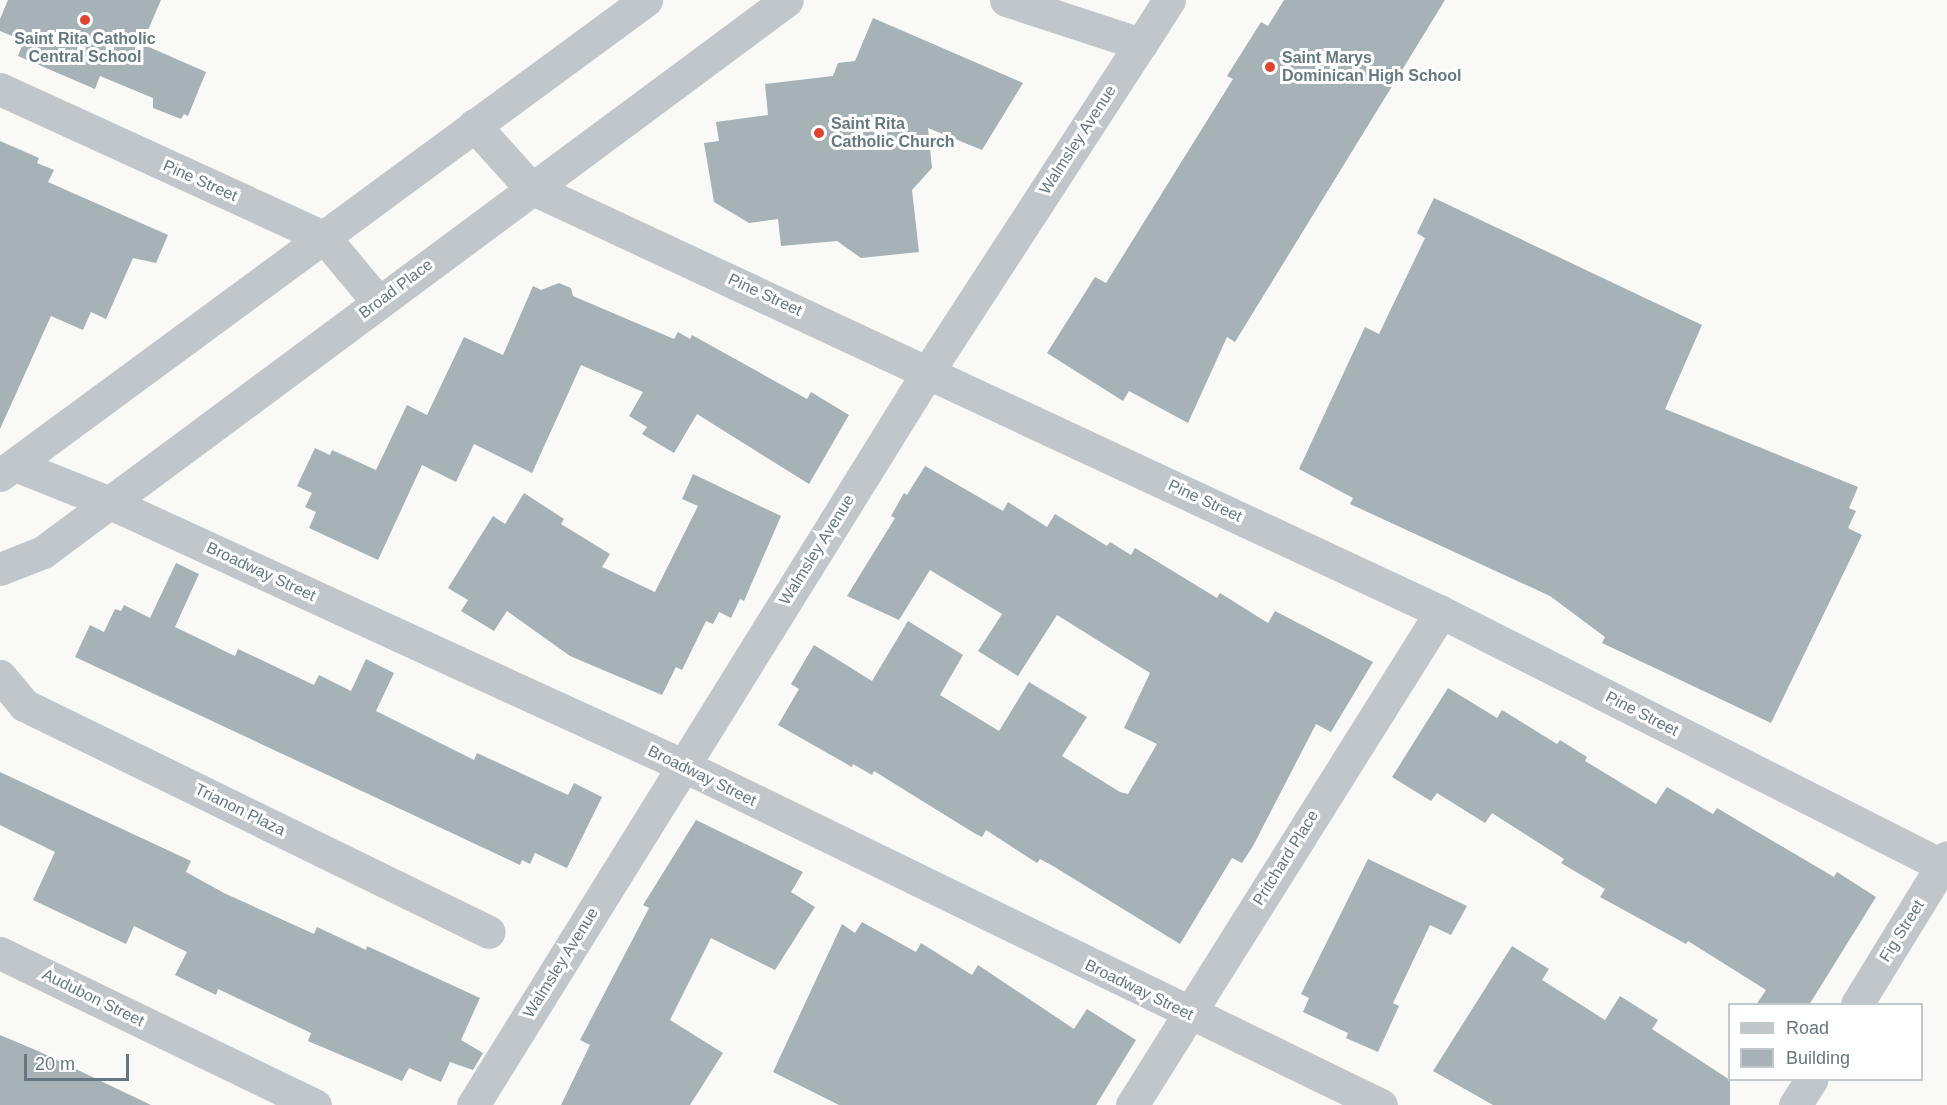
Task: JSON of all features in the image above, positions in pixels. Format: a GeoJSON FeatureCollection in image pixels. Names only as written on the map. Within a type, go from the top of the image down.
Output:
{"type":"FeatureCollection","features":[{"type":"Feature","properties":{"kind":"street"},"geometry":{"type":"LineString","coordinates":[[8,470],[646,0]]}},
{"type":"Feature","properties":{"kind":"street","name":"Broad Place"},"geometry":{"type":"LineString","coordinates":[[0,569],[43,552],[787,0]]}},
{"type":"Feature","properties":{"kind":"street"},"geometry":{"type":"LineString","coordinates":[[1006,0],[1141,44]]}},
{"type":"Feature","properties":{"kind":"street","name":"Walmsley Avenue"},"geometry":{"type":"LineString","coordinates":[[473,1105],[929,370],[1169,0]]}},
{"type":"Feature","properties":{"kind":"street","name":"Pine Street"},"geometry":{"type":"LineString","coordinates":[[0,89],[324,237],[378,302]]}},
{"type":"Feature","properties":{"kind":"street","name":"Pine Street"},"geometry":{"type":"LineString","coordinates":[[474,125],[531,188],[929,370],[1441,612],[1945,864]]}},
{"type":"Feature","properties":{"kind":"street","name":"Broadway Street"},"geometry":{"type":"LineString","coordinates":[[8,470],[108,502],[684,766],[1188,1014],[1381,1105]]}},
{"type":"Feature","properties":{"kind":"street","name":"Pritchard Place"},"geometry":{"type":"LineString","coordinates":[[1132,1105],[1441,612]]}},
{"type":"Feature","properties":{"kind":"street","name":"Trianon Plaza"},"geometry":{"type":"LineString","coordinates":[[0,676],[24,705],[489,932]]}},
{"type":"Feature","properties":{"kind":"street","name":"Fig Street"},"geometry":{"type":"LineString","coordinates":[[1858,1003],[1945,864]]}},
{"type":"Feature","properties":{"kind":"street","name":"Audubon Street"},"geometry":{"type":"LineString","coordinates":[[0,953],[315,1105]]}},
{"type":"Feature","properties":{"kind":"street"},"geometry":{"type":"LineString","coordinates":[[1795,1105],[1810,1081]]}},
{"type":"Feature","properties":{"kind":"building"},"geometry":{"type":"Polygon","coordinates":[[[8,0],[161,0],[142,44],[206,72],[188,116],[184,114],[181,119],[153,108],[153,98],[100,76],[95,89],[18,56],[24,41],[0,31],[0,19],[8,0]]]}},
{"type":"Feature","properties":{"kind":"building"},"geometry":{"type":"Polygon","coordinates":[[[1284,0],[1445,0],[1235,342],[1227,337],[1188,423],[1129,391],[1123,401],[1047,353],[1095,277],[1106,283],[1233,79],[1227,76],[1261,22],[1268,26],[1284,0]]]}},
{"type":"Feature","properties":{"kind":"building","name":"Saint Rita Catholic Church"},"geometry":{"type":"Polygon","coordinates":[[[873,18],[1023,83],[982,150],[928,128],[932,168],[912,190],[919,252],[861,258],[837,241],[781,246],[778,219],[749,223],[714,202],[704,143],[719,141],[716,122],[768,115],[765,84],[833,76],[838,63],[855,61],[873,18]]]}},
{"type":"Feature","properties":{"kind":"building"},"geometry":{"type":"Polygon","coordinates":[[[0,141],[39,158],[37,163],[54,170],[48,182],[168,235],[156,263],[133,258],[106,319],[91,312],[83,330],[51,316],[0,429],[0,141]]]}},
{"type":"Feature","properties":{"kind":"building"},"geometry":{"type":"Polygon","coordinates":[[[1434,198],[1702,325],[1665,409],[1858,487],[1849,508],[1856,511],[1848,528],[1862,535],[1771,723],[1602,643],[1605,637],[1550,596],[1350,504],[1353,498],[1299,469],[1365,327],[1379,334],[1425,238],[1417,233],[1434,198]]]}},
{"type":"Feature","properties":{"kind":"building"},"geometry":{"type":"Polygon","coordinates":[[[559,283],[571,288],[573,296],[674,339],[678,332],[690,339],[692,335],[807,399],[811,392],[849,415],[809,484],[697,414],[674,453],[642,434],[647,427],[629,416],[643,392],[581,365],[532,473],[474,444],[456,482],[422,465],[378,560],[309,528],[316,512],[305,507],[312,493],[297,486],[315,448],[330,455],[332,450],[376,470],[407,405],[427,415],[464,337],[503,355],[533,286],[541,290],[559,283]]]}},
{"type":"Feature","properties":{"kind":"building"},"geometry":{"type":"Polygon","coordinates":[[[925,466],[1003,511],[1008,502],[1047,527],[1055,514],[1107,546],[1110,542],[1131,555],[1135,548],[1217,598],[1220,593],[1268,623],[1275,611],[1373,662],[1331,732],[1316,724],[1253,846],[1242,863],[1232,858],[1180,944],[1053,866],[1040,859],[1037,863],[986,830],[982,837],[974,833],[874,771],[872,775],[853,764],[852,767],[778,725],[799,689],[791,684],[814,645],[872,681],[908,621],[963,655],[940,695],[999,731],[1029,682],[1087,717],[1062,756],[1120,792],[1128,794],[1157,744],[1124,728],[1150,673],[1057,615],[1018,676],[978,651],[1002,614],[930,570],[899,620],[847,596],[895,518],[891,516],[904,493],[907,495],[925,466]]]}},
{"type":"Feature","properties":{"kind":"building"},"geometry":{"type":"Polygon","coordinates":[[[693,474],[781,516],[744,601],[740,599],[731,618],[719,612],[713,624],[706,621],[682,670],[676,667],[662,695],[570,656],[507,611],[494,631],[461,611],[468,600],[448,588],[493,516],[505,524],[524,493],[564,519],[561,524],[610,554],[602,567],[655,592],[698,506],[682,499],[693,474]]]}},
{"type":"Feature","properties":{"kind":"building"},"geometry":{"type":"Polygon","coordinates":[[[176,563],[199,574],[175,627],[235,656],[238,649],[314,685],[319,675],[351,691],[366,659],[394,673],[376,711],[474,760],[477,753],[568,795],[574,783],[602,797],[567,868],[535,853],[530,864],[522,860],[520,865],[75,657],[90,625],[104,632],[115,609],[121,611],[124,605],[150,618],[176,563]]]}},
{"type":"Feature","properties":{"kind":"building"},"geometry":{"type":"Polygon","coordinates":[[[1448,688],[1497,718],[1502,710],[1557,744],[1560,740],[1587,757],[1585,761],[1656,804],[1667,787],[1713,814],[1717,808],[1834,877],[1837,872],[1876,897],[1810,1003],[1757,1003],[1766,990],[1688,941],[1686,944],[1600,897],[1605,889],[1561,863],[1564,859],[1492,813],[1485,823],[1437,793],[1431,801],[1392,777],[1448,688]]]}},
{"type":"Feature","properties":{"kind":"building"},"geometry":{"type":"Polygon","coordinates":[[[0,772],[191,861],[186,872],[224,893],[314,934],[317,927],[366,950],[367,946],[480,998],[461,1040],[483,1053],[473,1070],[450,1062],[441,1082],[409,1068],[402,1081],[308,1041],[311,1033],[218,989],[216,995],[175,975],[187,952],[134,926],[126,944],[33,900],[55,852],[0,825],[0,772]]]}},
{"type":"Feature","properties":{"kind":"building"},"geometry":{"type":"Polygon","coordinates":[[[696,820],[803,872],[791,892],[815,907],[775,970],[711,938],[670,1020],[723,1053],[690,1105],[561,1105],[590,1045],[580,1040],[649,908],[643,905],[696,820]]]}},
{"type":"Feature","properties":{"kind":"building"},"geometry":{"type":"Polygon","coordinates":[[[1368,859],[1467,906],[1451,935],[1430,925],[1393,1003],[1399,1006],[1378,1052],[1346,1038],[1348,1033],[1303,1012],[1309,998],[1301,994],[1368,859]]]}},
{"type":"Feature","properties":{"kind":"building"},"geometry":{"type":"Polygon","coordinates":[[[862,922],[916,952],[921,943],[972,975],[978,965],[1074,1029],[1087,1009],[1136,1040],[1096,1105],[839,1105],[773,1072],[842,924],[855,933],[862,922]]]}},
{"type":"Feature","properties":{"kind":"building"},"geometry":{"type":"Polygon","coordinates":[[[1512,946],[1549,969],[1542,980],[1605,1020],[1620,996],[1658,1020],[1652,1029],[1730,1081],[1730,1105],[1493,1105],[1433,1071],[1512,946]]]}},
{"type":"Feature","properties":{"kind":"building"},"geometry":{"type":"Polygon","coordinates":[[[0,1035],[38,1051],[151,1105],[0,1105],[0,1035]]]}},
{"type":"Feature","properties":{"kind":"place","name":"Saint Rita Catholic Central School"},"geometry":{"type":"Point","coordinates":[85,20]}},
{"type":"Feature","properties":{"kind":"place","name":"Saint Marys Dominican High School"},"geometry":{"type":"Point","coordinates":[1270,67]}},
{"type":"Feature","properties":{"kind":"place","name":"Saint Rita Catholic Church"},"geometry":{"type":"Point","coordinates":[819,133]}}]}
